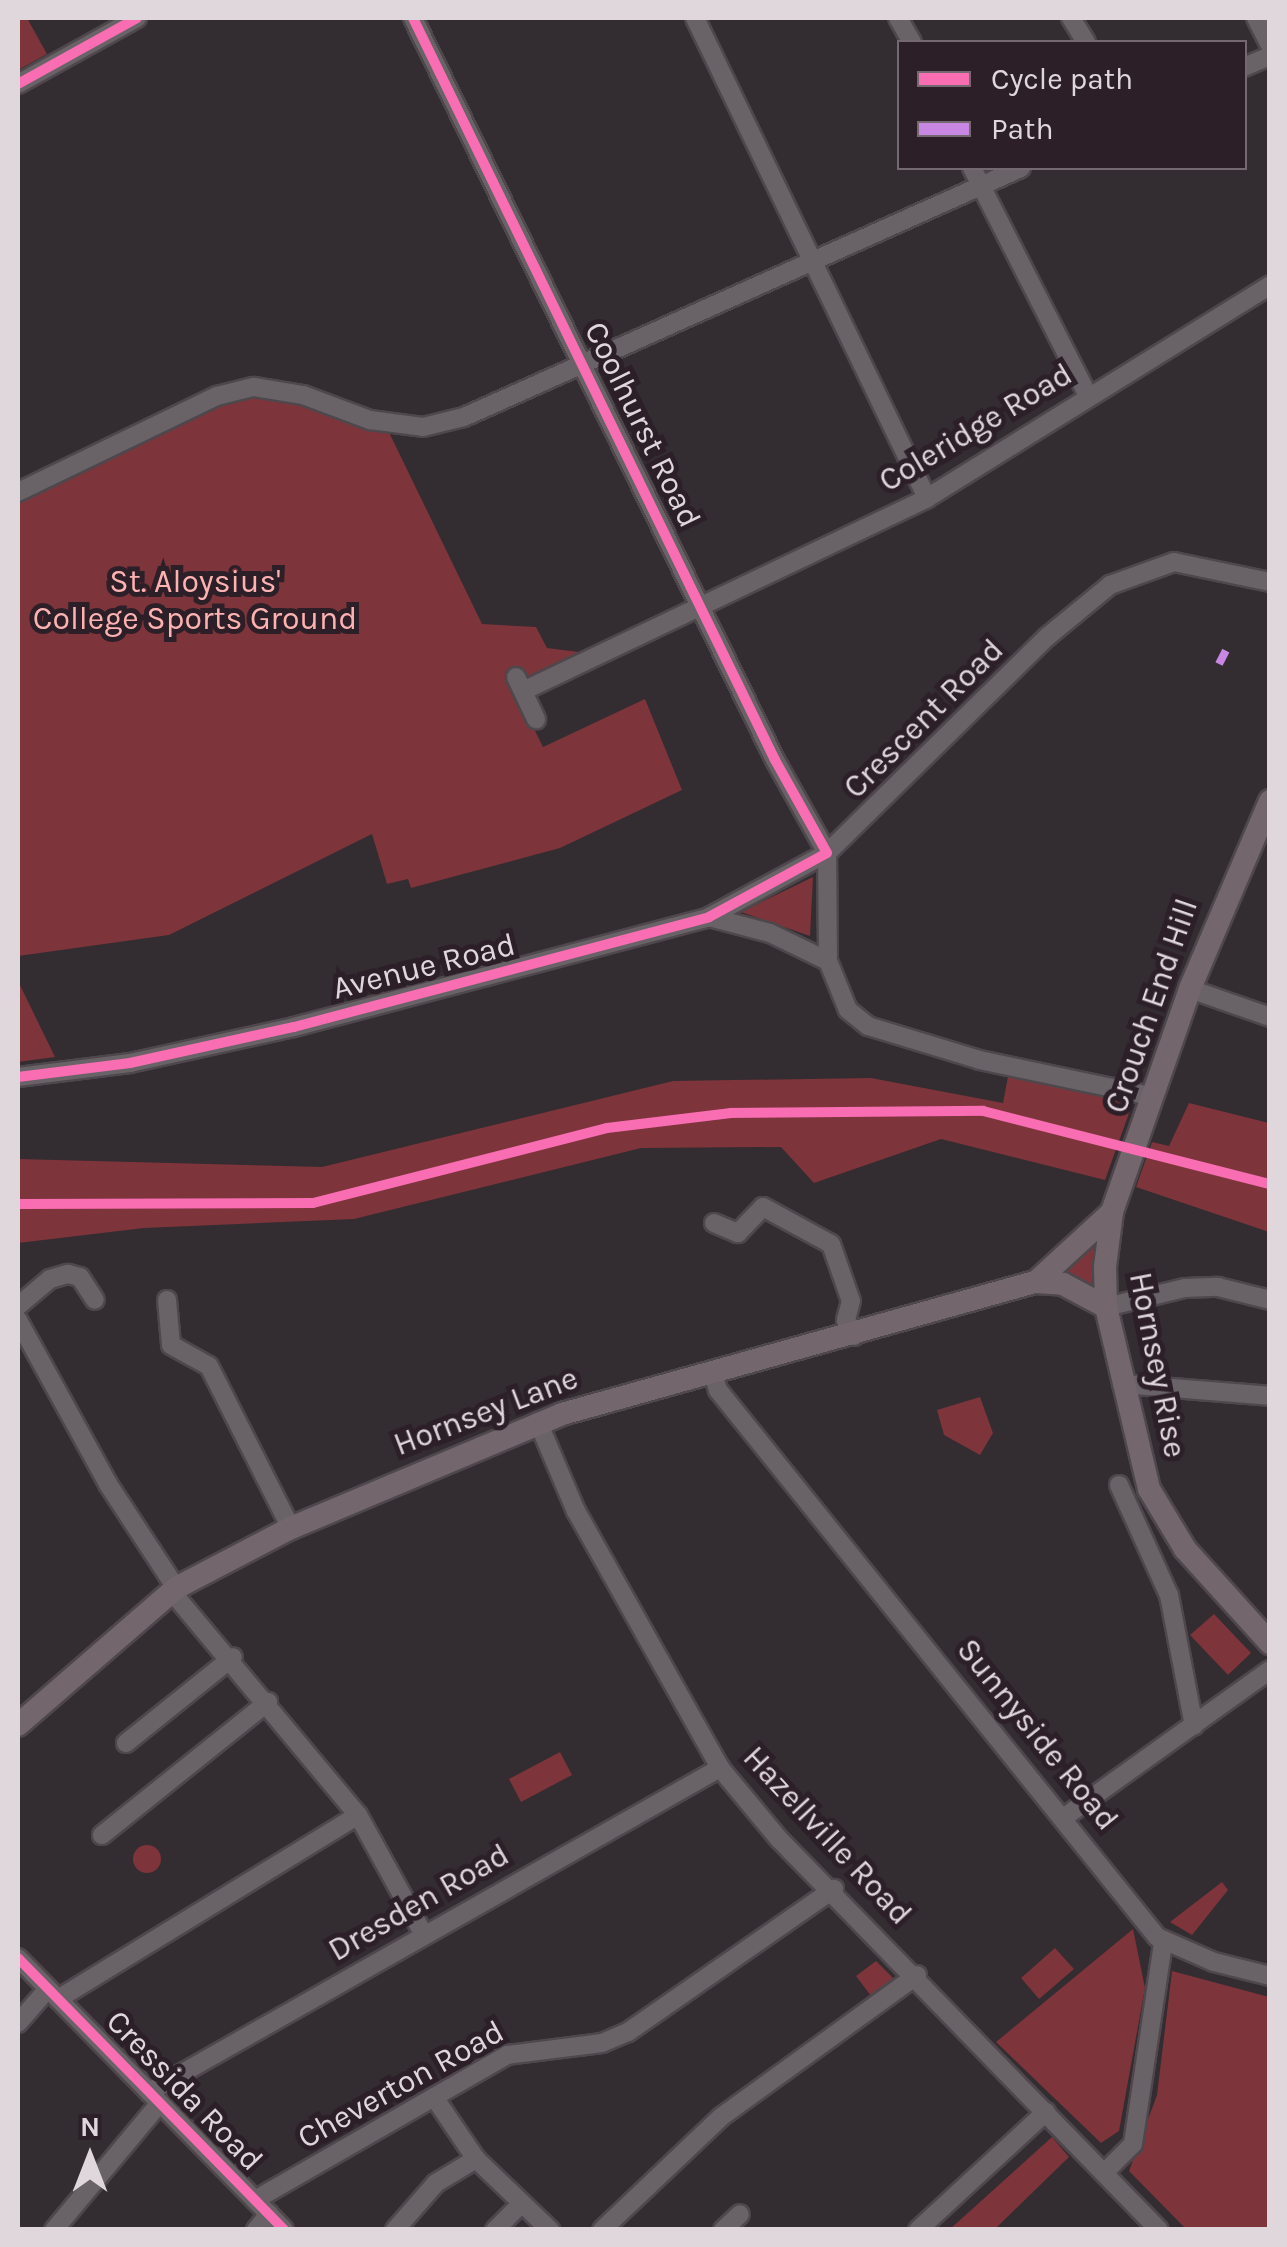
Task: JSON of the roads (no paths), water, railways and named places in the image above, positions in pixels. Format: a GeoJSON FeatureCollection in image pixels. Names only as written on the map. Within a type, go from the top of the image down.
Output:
{"type":"FeatureCollection","features":[{"type":"Feature","properties":{"kind":"main road","name":"Crouch End Hill"},"geometry":{"type":"LineString","coordinates":[[1107,1237],[1112,1212],[1190,988],[1270,801]]}},
{"type":"Feature","properties":{"kind":"main road","name":"Hornsey Lane"},"geometry":{"type":"LineString","coordinates":[[18,1725],[174,1590],[291,1528],[538,1422],[1036,1282],[1112,1212]]}},
{"type":"Feature","properties":{"kind":"main road","name":"Hornsey Lane"},"geometry":{"type":"LineString","coordinates":[[1070,1252],[1107,1237]]}},
{"type":"Feature","properties":{"kind":"main road","name":"Hornsey Rise"},"geometry":{"type":"LineString","coordinates":[[1107,1237],[1106,1306],[1149,1489],[1185,1550],[1270,1643]]}},
{"type":"Feature","properties":{"kind":"main road"},"geometry":{"type":"LineString","coordinates":[[1036,1282],[1063,1284],[1106,1306]]}},
{"type":"Feature","properties":{"kind":"street"},"geometry":{"type":"LineString","coordinates":[[18,84],[137,18]]}},
{"type":"Feature","properties":{"kind":"street","name":"Coolhurst Road"},"geometry":{"type":"LineString","coordinates":[[413,18],[704,606],[775,760],[827,854]]}},
{"type":"Feature","properties":{"kind":"street"},"geometry":{"type":"LineString","coordinates":[[695,18],[819,262],[928,498]]}},
{"type":"Feature","properties":{"kind":"street"},"geometry":{"type":"LineString","coordinates":[[898,18],[911,40]]}},
{"type":"Feature","properties":{"kind":"street"},"geometry":{"type":"LineString","coordinates":[[1072,18],[1085,40]]}},
{"type":"Feature","properties":{"kind":"street"},"geometry":{"type":"LineString","coordinates":[[1256,18],[1270,44]]}},
{"type":"Feature","properties":{"kind":"street"},"geometry":{"type":"LineString","coordinates":[[973,170],[1088,396]]}},
{"type":"Feature","properties":{"kind":"street"},"geometry":{"type":"LineString","coordinates":[[18,492],[217,396],[254,387],[302,395],[370,420],[423,427],[472,414],[819,262],[1016,170]]}},
{"type":"Feature","properties":{"kind":"street","name":"Coleridge Road"},"geometry":{"type":"LineString","coordinates":[[536,718],[520,684],[704,606],[928,498],[1270,285]]}},
{"type":"Feature","properties":{"kind":"street","name":"Crescent Road"},"geometry":{"type":"LineString","coordinates":[[827,854],[1047,637],[1110,584],[1174,562],[1211,565],[1270,582]]}},
{"type":"Feature","properties":{"kind":"street"},"geometry":{"type":"LineString","coordinates":[[827,854],[828,961],[848,1010],[891,1038],[1141,1094]]}},
{"type":"Feature","properties":{"kind":"street","name":"Avenue Road"},"geometry":{"type":"LineString","coordinates":[[18,1076],[130,1064],[294,1027],[709,917],[827,854]]}},
{"type":"Feature","properties":{"kind":"street","name":"Avenue Road"},"geometry":{"type":"LineString","coordinates":[[709,917],[770,932],[828,961]]}},
{"type":"Feature","properties":{"kind":"street"},"geometry":{"type":"LineString","coordinates":[[1190,988],[1270,1017]]}},
{"type":"Feature","properties":{"kind":"street"},"geometry":{"type":"LineString","coordinates":[[714,1223],[738,1233],[763,1207],[831,1244],[851,1301],[846,1320],[854,1336]]}},
{"type":"Feature","properties":{"kind":"street"},"geometry":{"type":"LineString","coordinates":[[18,1306],[50,1279],[68,1274],[80,1276],[95,1300]]}},
{"type":"Feature","properties":{"kind":"street"},"geometry":{"type":"LineString","coordinates":[[1106,1306],[1185,1288],[1218,1288],[1270,1300]]}},
{"type":"Feature","properties":{"kind":"street"},"geometry":{"type":"LineString","coordinates":[[167,1300],[171,1346],[209,1366],[291,1528]]}},
{"type":"Feature","properties":{"kind":"street"},"geometry":{"type":"LineString","coordinates":[[18,1320],[108,1484],[174,1590],[358,1815],[424,1935]]}},
{"type":"Feature","properties":{"kind":"street","name":"Sunnyside Road"},"geometry":{"type":"LineString","coordinates":[[713,1373],[718,1390],[1066,1816],[1163,1943]]}},
{"type":"Feature","properties":{"kind":"street"},"geometry":{"type":"LineString","coordinates":[[1122,1384],[1270,1396]]}},
{"type":"Feature","properties":{"kind":"street","name":"Hazellville Road"},"geometry":{"type":"LineString","coordinates":[[538,1422],[576,1511],[720,1768],[779,1838],[834,1889],[1159,2230]]}},
{"type":"Feature","properties":{"kind":"street"},"geometry":{"type":"LineString","coordinates":[[1119,1485],[1169,1595],[1194,1726]]}},
{"type":"Feature","properties":{"kind":"street"},"geometry":{"type":"LineString","coordinates":[[126,1742],[233,1658]]}},
{"type":"Feature","properties":{"kind":"street"},"geometry":{"type":"LineString","coordinates":[[1066,1816],[1270,1670]]}},
{"type":"Feature","properties":{"kind":"street"},"geometry":{"type":"LineString","coordinates":[[102,1836],[268,1702]]}},
{"type":"Feature","properties":{"kind":"street","name":"Dresden Road"},"geometry":{"type":"LineString","coordinates":[[154,2098],[424,1935],[720,1768]]}},
{"type":"Feature","properties":{"kind":"street"},"geometry":{"type":"LineString","coordinates":[[18,2023],[52,1995],[358,1815]]}},
{"type":"Feature","properties":{"kind":"street","name":"Cheverton Road"},"geometry":{"type":"LineString","coordinates":[[255,2200],[507,2055],[602,2043],[628,2032],[834,1889]]}},
{"type":"Feature","properties":{"kind":"street"},"geometry":{"type":"LineString","coordinates":[[1104,2174],[1133,2144],[1163,1943],[1270,1976]]}},
{"type":"Feature","properties":{"kind":"street","name":"Cressida Road"},"geometry":{"type":"LineString","coordinates":[[18,1958],[284,2230]]}},
{"type":"Feature","properties":{"kind":"street"},"geometry":{"type":"LineString","coordinates":[[602,2230],[721,2117],[917,1976]]}},
{"type":"Feature","properties":{"kind":"street"},"geometry":{"type":"LineString","coordinates":[[54,2230],[154,2098]]}},
{"type":"Feature","properties":{"kind":"street"},"geometry":{"type":"LineString","coordinates":[[434,2098],[476,2160],[550,2230]]}},
{"type":"Feature","properties":{"kind":"street"},"geometry":{"type":"LineString","coordinates":[[918,2230],[1046,2112]]}},
{"type":"Feature","properties":{"kind":"street"},"geometry":{"type":"LineString","coordinates":[[395,2230],[436,2183],[476,2160]]}},
{"type":"Feature","properties":{"kind":"street"},"geometry":{"type":"LineString","coordinates":[[494,2230],[522,2203]]}},
{"type":"Feature","properties":{"kind":"street"},"geometry":{"type":"LineString","coordinates":[[256,2230],[269,2214]]}},
{"type":"Feature","properties":{"kind":"street"},"geometry":{"type":"LineString","coordinates":[[723,2230],[740,2214]]}},
{"type":"Feature","properties":{"kind":"park label","name":"St. Aloysius' College Sports Ground"},"geometry":{"type":"Point","coordinates":[195,602]}}]}
